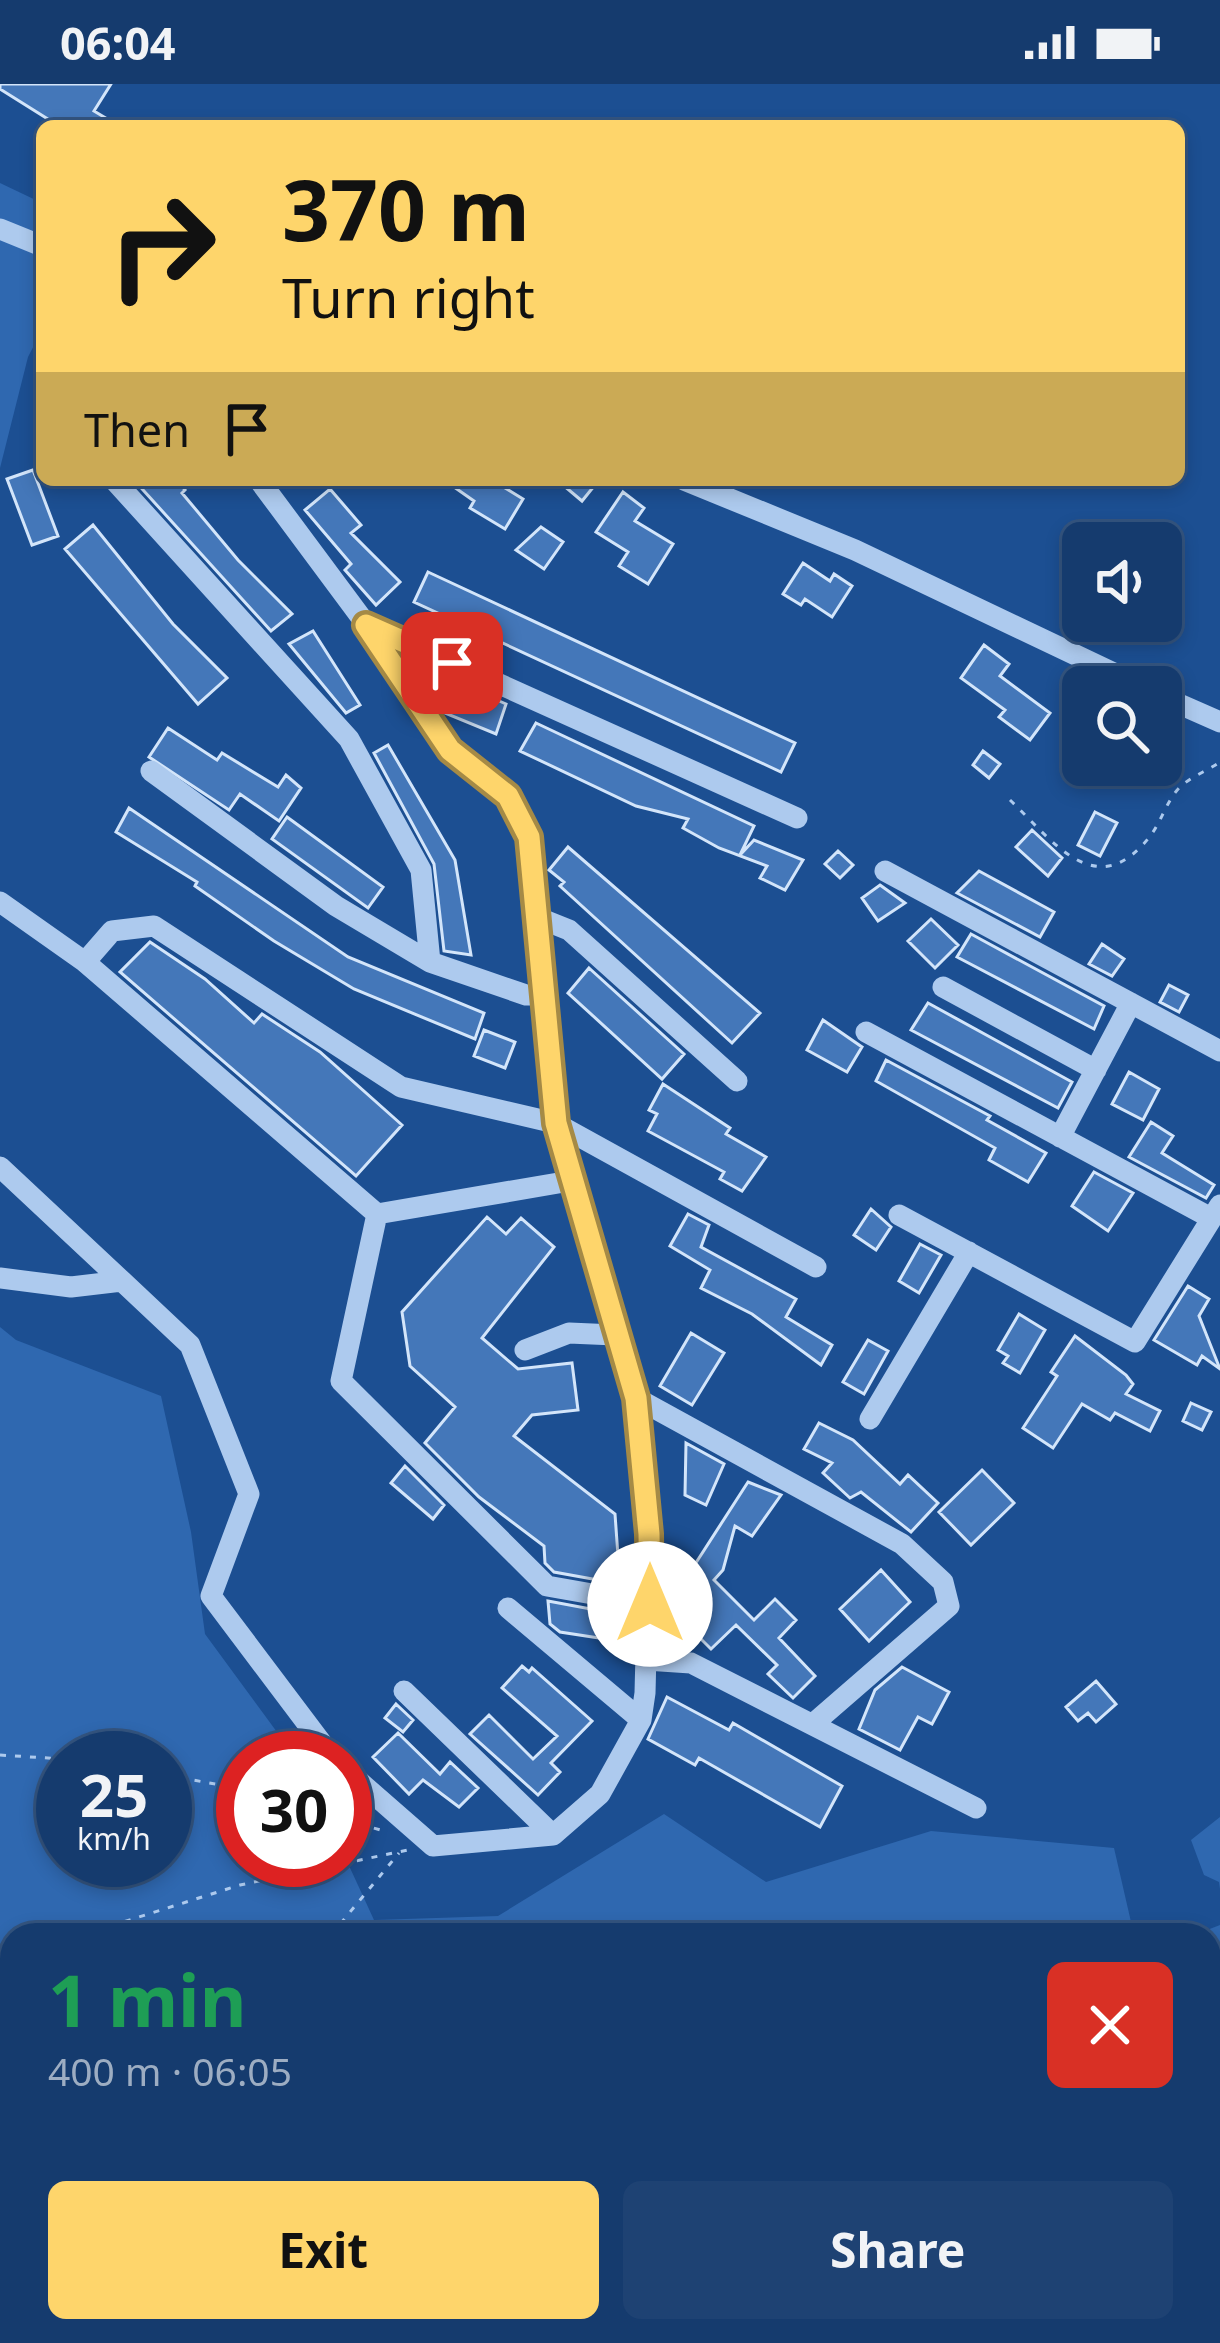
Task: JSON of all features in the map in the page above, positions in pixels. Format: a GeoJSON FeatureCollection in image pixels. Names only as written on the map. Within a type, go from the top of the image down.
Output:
{"type":"FeatureCollection","features":[{"type":"Feature","properties":{"kind":"street"},"geometry":{"type":"LineString","coordinates":[[0,229],[36,244]]}},
{"type":"Feature","properties":{"kind":"street"},"geometry":{"type":"LineString","coordinates":[[119,486],[349,740],[421,870],[430,962]]}},
{"type":"Feature","properties":{"kind":"street"},"geometry":{"type":"LineString","coordinates":[[263,486],[450,750],[497,785],[521,816],[529,837],[556,1123],[636,1398],[649,1534],[650,1604],[641,1720],[600,1794],[553,1835],[433,1846],[372,1793]]}},
{"type":"Feature","properties":{"kind":"street"},"geometry":{"type":"LineString","coordinates":[[699,486],[855,550],[1099,666]]}},
{"type":"Feature","properties":{"kind":"street"},"geometry":{"type":"LineString","coordinates":[[366,625],[797,818]]}},
{"type":"Feature","properties":{"kind":"street"},"geometry":{"type":"LineString","coordinates":[[1182,705],[1220,722]]}},
{"type":"Feature","properties":{"kind":"street"},"geometry":{"type":"LineString","coordinates":[[151,771],[336,906],[430,962],[526,995],[541,995]]}},
{"type":"Feature","properties":{"kind":"street"},"geometry":{"type":"LineString","coordinates":[[884,872],[1220,1051]]}},
{"type":"Feature","properties":{"kind":"street"},"geometry":{"type":"LineString","coordinates":[[0,902],[85,962],[377,1214]]}},
{"type":"Feature","properties":{"kind":"street"},"geometry":{"type":"LineString","coordinates":[[534,916],[569,930],[736,1081]]}},
{"type":"Feature","properties":{"kind":"street"},"geometry":{"type":"LineString","coordinates":[[85,962],[112,932],[154,926],[401,1088],[556,1123],[816,1267]]}},
{"type":"Feature","properties":{"kind":"street"},"geometry":{"type":"LineString","coordinates":[[944,987],[1096,1070]]}},
{"type":"Feature","properties":{"kind":"street"},"geometry":{"type":"LineString","coordinates":[[1060,1137],[1131,1003]]}},
{"type":"Feature","properties":{"kind":"street"},"geometry":{"type":"LineString","coordinates":[[866,1032],[1060,1137],[1216,1212],[1135,1342],[899,1215]]}},
{"type":"Feature","properties":{"kind":"street"},"geometry":{"type":"LineString","coordinates":[[0,1167],[190,1345],[249,1494],[211,1596],[313,1731]]}},
{"type":"Feature","properties":{"kind":"street"},"geometry":{"type":"LineString","coordinates":[[377,1214],[571,1181]]}},
{"type":"Feature","properties":{"kind":"street"},"geometry":{"type":"LineString","coordinates":[[377,1214],[341,1381],[547,1586],[650,1604]]}},
{"type":"Feature","properties":{"kind":"street"},"geometry":{"type":"LineString","coordinates":[[870,1419],[969,1252]]}},
{"type":"Feature","properties":{"kind":"street"},"geometry":{"type":"LineString","coordinates":[[0,1278],[71,1287],[122,1281]]}},
{"type":"Feature","properties":{"kind":"street"},"geometry":{"type":"LineString","coordinates":[[525,1350],[569,1333],[615,1335]]}},
{"type":"Feature","properties":{"kind":"street"},"geometry":{"type":"LineString","coordinates":[[636,1398],[902,1544],[943,1582],[950,1606],[813,1724]]}},
{"type":"Feature","properties":{"kind":"street"},"geometry":{"type":"LineString","coordinates":[[508,1608],[641,1720]]}},
{"type":"Feature","properties":{"kind":"street"},"geometry":{"type":"LineString","coordinates":[[646,1660],[691,1663],[976,1808]]}},
{"type":"Feature","properties":{"kind":"street"},"geometry":{"type":"LineString","coordinates":[[404,1691],[553,1835]]}},
{"type":"Feature","properties":{"kind":"path"},"geometry":{"type":"LineString","coordinates":[[1010,800],[1068,855],[1088,866],[1113,868],[1137,853],[1175,791],[1220,762]]}},
{"type":"Feature","properties":{"kind":"path"},"geometry":{"type":"LineString","coordinates":[[0,1755],[36,1757]]}},
{"type":"Feature","properties":{"kind":"path"},"geometry":{"type":"LineString","coordinates":[[120,1923],[241,1885],[433,1846]]}},
{"type":"Feature","properties":{"kind":"path"},"geometry":{"type":"LineString","coordinates":[[341,1923],[400,1851]]}},
{"type":"Feature","properties":{"kind":"shaded area"},"geometry":{"type":"Polygon","coordinates":[[[0,183],[36,200],[36,342],[0,468],[0,183]]]}},
{"type":"Feature","properties":{"kind":"shaded area"},"geometry":{"type":"Polygon","coordinates":[[[0,1327],[16,1340],[161,1396],[191,1532],[205,1634],[276,1731],[216,1731],[216,1887],[359,1887],[374,1920],[498,1916],[664,1814],[766,1882],[931,1831],[1114,1848],[1131,1923],[0,1923],[0,1327]]]}},
{"type":"Feature","properties":{"kind":"shaded area"},"geometry":{"type":"Polygon","coordinates":[[[1220,1817],[1220,1889],[1219,1882],[1204,1875],[1191,1840],[1220,1817]]]}},
{"type":"Feature","properties":{"kind":"building"},"geometry":{"type":"Polygon","coordinates":[[[0,84],[111,84],[94,111],[109,120],[49,120],[0,89],[0,84]]]}},
{"type":"Feature","properties":{"kind":"building"},"geometry":{"type":"Polygon","coordinates":[[[33,470],[58,536],[32,545],[7,479],[33,470]]]}},
{"type":"Feature","properties":{"kind":"building"},"geometry":{"type":"Polygon","coordinates":[[[139,486],[182,486],[182,493],[238,560],[292,614],[271,631],[139,486]]]}},
{"type":"Feature","properties":{"kind":"building"},"geometry":{"type":"Polygon","coordinates":[[[453,486],[502,486],[523,499],[505,529],[470,508],[474,501],[453,486]]]}},
{"type":"Feature","properties":{"kind":"building"},"geometry":{"type":"Polygon","coordinates":[[[564,486],[594,486],[582,501],[564,486]]]}},
{"type":"Feature","properties":{"kind":"building"},"geometry":{"type":"Polygon","coordinates":[[[330,489],[361,525],[351,533],[400,582],[376,605],[345,570],[351,564],[305,510],[330,489]]]}},
{"type":"Feature","properties":{"kind":"building"},"geometry":{"type":"Polygon","coordinates":[[[623,492],[644,508],[635,521],[673,544],[648,584],[619,566],[628,552],[596,532],[623,492]]]}},
{"type":"Feature","properties":{"kind":"building"},"geometry":{"type":"Polygon","coordinates":[[[93,525],[173,624],[227,678],[198,704],[65,549],[93,525]]]}},
{"type":"Feature","properties":{"kind":"building"},"geometry":{"type":"Polygon","coordinates":[[[541,527],[563,542],[544,569],[516,550],[541,527]]]}},
{"type":"Feature","properties":{"kind":"building"},"geometry":{"type":"Polygon","coordinates":[[[803,563],[830,581],[834,574],[852,586],[832,617],[805,599],[801,605],[783,594],[803,563]]]}},
{"type":"Feature","properties":{"kind":"building"},"geometry":{"type":"Polygon","coordinates":[[[428,572],[795,743],[781,772],[414,602],[428,572]]]}},
{"type":"Feature","properties":{"kind":"building"},"geometry":{"type":"Polygon","coordinates":[[[313,631],[360,705],[346,713],[289,644],[313,631]]]}},
{"type":"Feature","properties":{"kind":"building"},"geometry":{"type":"Polygon","coordinates":[[[984,645],[1009,664],[1000,676],[1050,713],[1030,740],[999,717],[1005,710],[961,678],[984,645]]]}},
{"type":"Feature","properties":{"kind":"building"},"geometry":{"type":"Polygon","coordinates":[[[449,679],[506,704],[496,734],[436,707],[449,679]]]}},
{"type":"Feature","properties":{"kind":"building"},"geometry":{"type":"Polygon","coordinates":[[[536,723],[754,826],[740,855],[754,840],[803,860],[785,890],[760,878],[767,866],[719,848],[683,828],[688,819],[636,806],[520,751],[536,723]]]}},
{"type":"Feature","properties":{"kind":"building"},"geometry":{"type":"Polygon","coordinates":[[[168,728],[217,760],[222,753],[278,787],[286,775],[301,788],[279,821],[240,794],[229,810],[149,757],[168,728]]]}},
{"type":"Feature","properties":{"kind":"building"},"geometry":{"type":"Polygon","coordinates":[[[388,745],[455,860],[471,955],[444,951],[434,864],[374,753],[388,745]]]}},
{"type":"Feature","properties":{"kind":"building"},"geometry":{"type":"Polygon","coordinates":[[[983,751],[1000,764],[989,778],[973,765],[983,751]]]}},
{"type":"Feature","properties":{"kind":"building"},"geometry":{"type":"Polygon","coordinates":[[[129,808],[348,957],[484,1013],[475,1039],[354,989],[274,941],[195,886],[197,882],[116,832],[129,808]]]}},
{"type":"Feature","properties":{"kind":"building"},"geometry":{"type":"Polygon","coordinates":[[[1095,812],[1117,823],[1100,856],[1078,845],[1095,812]]]}},
{"type":"Feature","properties":{"kind":"building"},"geometry":{"type":"Polygon","coordinates":[[[287,817],[383,887],[368,908],[272,839],[287,817]]]}},
{"type":"Feature","properties":{"kind":"building"},"geometry":{"type":"Polygon","coordinates":[[[1032,830],[1062,858],[1048,876],[1016,847],[1032,830]]]}},
{"type":"Feature","properties":{"kind":"building"},"geometry":{"type":"Polygon","coordinates":[[[568,847],[760,1013],[732,1043],[560,886],[564,882],[549,870],[568,847]]]}},
{"type":"Feature","properties":{"kind":"building"},"geometry":{"type":"Polygon","coordinates":[[[838,851],[853,865],[840,878],[825,864],[838,851]]]}},
{"type":"Feature","properties":{"kind":"building"},"geometry":{"type":"Polygon","coordinates":[[[979,871],[1054,912],[1040,937],[957,893],[979,871]]]}},
{"type":"Feature","properties":{"kind":"building"},"geometry":{"type":"Polygon","coordinates":[[[880,885],[905,903],[878,921],[862,898],[880,885]]]}},
{"type":"Feature","properties":{"kind":"building"},"geometry":{"type":"Polygon","coordinates":[[[931,919],[958,945],[935,968],[908,941],[931,919]]]}},
{"type":"Feature","properties":{"kind":"building"},"geometry":{"type":"Polygon","coordinates":[[[971,934],[1104,1006],[1094,1029],[957,957],[971,934]]]}},
{"type":"Feature","properties":{"kind":"building"},"geometry":{"type":"Polygon","coordinates":[[[150,942],[205,979],[254,1023],[262,1014],[320,1052],[402,1125],[356,1176],[120,972],[150,942]]]}},
{"type":"Feature","properties":{"kind":"building"},"geometry":{"type":"Polygon","coordinates":[[[1102,944],[1124,959],[1112,976],[1089,964],[1102,944]]]}},
{"type":"Feature","properties":{"kind":"building"},"geometry":{"type":"Polygon","coordinates":[[[589,968],[684,1054],[662,1079],[568,993],[589,968]]]}},
{"type":"Feature","properties":{"kind":"building"},"geometry":{"type":"Polygon","coordinates":[[[1169,985],[1188,995],[1179,1012],[1160,1002],[1169,985]]]}},
{"type":"Feature","properties":{"kind":"building"},"geometry":{"type":"Polygon","coordinates":[[[928,1003],[1072,1082],[1058,1108],[911,1030],[928,1003]]]}},
{"type":"Feature","properties":{"kind":"building"},"geometry":{"type":"Polygon","coordinates":[[[823,1020],[862,1047],[847,1072],[807,1050],[823,1020]]]}},
{"type":"Feature","properties":{"kind":"building"},"geometry":{"type":"Polygon","coordinates":[[[484,1030],[515,1042],[505,1068],[474,1056],[484,1030]]]}},
{"type":"Feature","properties":{"kind":"building"},"geometry":{"type":"Polygon","coordinates":[[[886,1060],[990,1116],[987,1120],[1046,1153],[1028,1182],[989,1160],[995,1148],[876,1081],[886,1060]]]}},
{"type":"Feature","properties":{"kind":"building"},"geometry":{"type":"Polygon","coordinates":[[[1129,1072],[1159,1089],[1143,1120],[1112,1104],[1129,1072]]]}},
{"type":"Feature","properties":{"kind":"building"},"geometry":{"type":"Polygon","coordinates":[[[663,1084],[730,1128],[726,1134],[766,1157],[742,1191],[720,1179],[724,1172],[648,1131],[657,1114],[649,1110],[663,1084]]]}},
{"type":"Feature","properties":{"kind":"building"},"geometry":{"type":"Polygon","coordinates":[[[1151,1122],[1173,1136],[1162,1153],[1214,1185],[1206,1198],[1129,1157],[1151,1122]]]}},
{"type":"Feature","properties":{"kind":"building"},"geometry":{"type":"Polygon","coordinates":[[[1094,1172],[1133,1193],[1108,1231],[1072,1206],[1094,1172]]]}},
{"type":"Feature","properties":{"kind":"building"},"geometry":{"type":"Polygon","coordinates":[[[871,1209],[891,1227],[876,1250],[854,1235],[871,1209]]]}},
{"type":"Feature","properties":{"kind":"building"},"geometry":{"type":"Polygon","coordinates":[[[688,1214],[709,1225],[701,1247],[796,1299],[786,1317],[832,1345],[821,1365],[752,1314],[701,1288],[710,1270],[670,1246],[688,1214]]]}},
{"type":"Feature","properties":{"kind":"building"},"geometry":{"type":"Polygon","coordinates":[[[487,1217],[506,1234],[521,1218],[554,1247],[482,1338],[518,1369],[572,1363],[578,1410],[532,1415],[514,1436],[615,1514],[620,1584],[554,1572],[545,1563],[544,1546],[479,1497],[425,1443],[455,1407],[410,1366],[402,1312],[487,1217]]]}},
{"type":"Feature","properties":{"kind":"building"},"geometry":{"type":"Polygon","coordinates":[[[920,1244],[941,1255],[919,1293],[899,1281],[920,1244]]]}},
{"type":"Feature","properties":{"kind":"building"},"geometry":{"type":"Polygon","coordinates":[[[1188,1286],[1209,1299],[1199,1316],[1220,1369],[1202,1356],[1197,1365],[1154,1340],[1188,1286]]]}},
{"type":"Feature","properties":{"kind":"building"},"geometry":{"type":"Polygon","coordinates":[[[1019,1314],[1045,1330],[1020,1373],[1003,1363],[1008,1356],[998,1350],[1019,1314]]]}},
{"type":"Feature","properties":{"kind":"building"},"geometry":{"type":"Polygon","coordinates":[[[691,1333],[724,1353],[692,1405],[660,1386],[691,1333]]]}},
{"type":"Feature","properties":{"kind":"building"},"geometry":{"type":"Polygon","coordinates":[[[1075,1336],[1126,1375],[1133,1384],[1126,1394],[1160,1411],[1150,1431],[1115,1413],[1110,1420],[1082,1404],[1053,1448],[1023,1428],[1057,1376],[1051,1372],[1075,1336]]]}},
{"type":"Feature","properties":{"kind":"building"},"geometry":{"type":"Polygon","coordinates":[[[868,1340],[888,1351],[864,1394],[843,1382],[868,1340]]]}},
{"type":"Feature","properties":{"kind":"building"},"geometry":{"type":"Polygon","coordinates":[[[1191,1403],[1211,1412],[1202,1430],[1183,1421],[1191,1403]]]}},
{"type":"Feature","properties":{"kind":"building"},"geometry":{"type":"Polygon","coordinates":[[[819,1423],[853,1440],[900,1484],[908,1475],[938,1503],[911,1532],[861,1492],[850,1498],[823,1473],[832,1463],[804,1449],[819,1423]]]}},
{"type":"Feature","properties":{"kind":"building"},"geometry":{"type":"Polygon","coordinates":[[[686,1443],[724,1464],[706,1505],[685,1495],[686,1443]]]}},
{"type":"Feature","properties":{"kind":"building"},"geometry":{"type":"Polygon","coordinates":[[[405,1466],[444,1505],[433,1519],[391,1483],[405,1466]]]}},
{"type":"Feature","properties":{"kind":"building"},"geometry":{"type":"Polygon","coordinates":[[[982,1470],[1014,1503],[971,1545],[939,1512],[982,1470]]]}},
{"type":"Feature","properties":{"kind":"building"},"geometry":{"type":"Polygon","coordinates":[[[748,1482],[781,1495],[752,1536],[735,1526],[723,1570],[714,1580],[754,1620],[775,1599],[796,1620],[779,1638],[815,1676],[793,1698],[768,1674],[777,1665],[736,1625],[711,1649],[688,1626],[705,1609],[673,1598],[679,1566],[690,1572],[748,1482]]]}},
{"type":"Feature","properties":{"kind":"building"},"geometry":{"type":"Polygon","coordinates":[[[881,1570],[910,1602],[869,1641],[840,1609],[881,1570]]]}},
{"type":"Feature","properties":{"kind":"building"},"geometry":{"type":"Polygon","coordinates":[[[548,1601],[623,1615],[625,1642],[560,1632],[550,1624],[548,1601]]]}},
{"type":"Feature","properties":{"kind":"building"},"geometry":{"type":"Polygon","coordinates":[[[522,1666],[529,1672],[532,1668],[592,1721],[551,1763],[560,1772],[538,1795],[470,1734],[489,1715],[533,1759],[557,1736],[502,1688],[522,1666]]]}},
{"type":"Feature","properties":{"kind":"building"},"geometry":{"type":"Polygon","coordinates":[[[902,1667],[949,1692],[932,1724],[918,1717],[900,1750],[859,1729],[875,1690],[902,1667]]]}},
{"type":"Feature","properties":{"kind":"building"},"geometry":{"type":"Polygon","coordinates":[[[1096,1681],[1116,1704],[1096,1722],[1088,1713],[1078,1721],[1066,1707],[1096,1681]]]}},
{"type":"Feature","properties":{"kind":"building"},"geometry":{"type":"Polygon","coordinates":[[[667,1697],[729,1730],[733,1723],[842,1786],[820,1827],[699,1758],[695,1765],[648,1739],[667,1697]]]}},
{"type":"Feature","properties":{"kind":"building"},"geometry":{"type":"Polygon","coordinates":[[[396,1704],[413,1720],[403,1732],[385,1718],[396,1704]]]}},
{"type":"Feature","properties":{"kind":"building"},"geometry":{"type":"Polygon","coordinates":[[[398,1733],[440,1774],[450,1762],[478,1788],[459,1807],[423,1780],[409,1794],[373,1757],[398,1733]]]}},
{"type":"Feature","properties":{"kind":"route"},"geometry":{"type":"LineString","coordinates":[[452,663],[366,625],[389,666],[450,750],[508,796],[529,837],[556,1123],[595,1270],[636,1398],[649,1534],[650,1604]]}}]}
